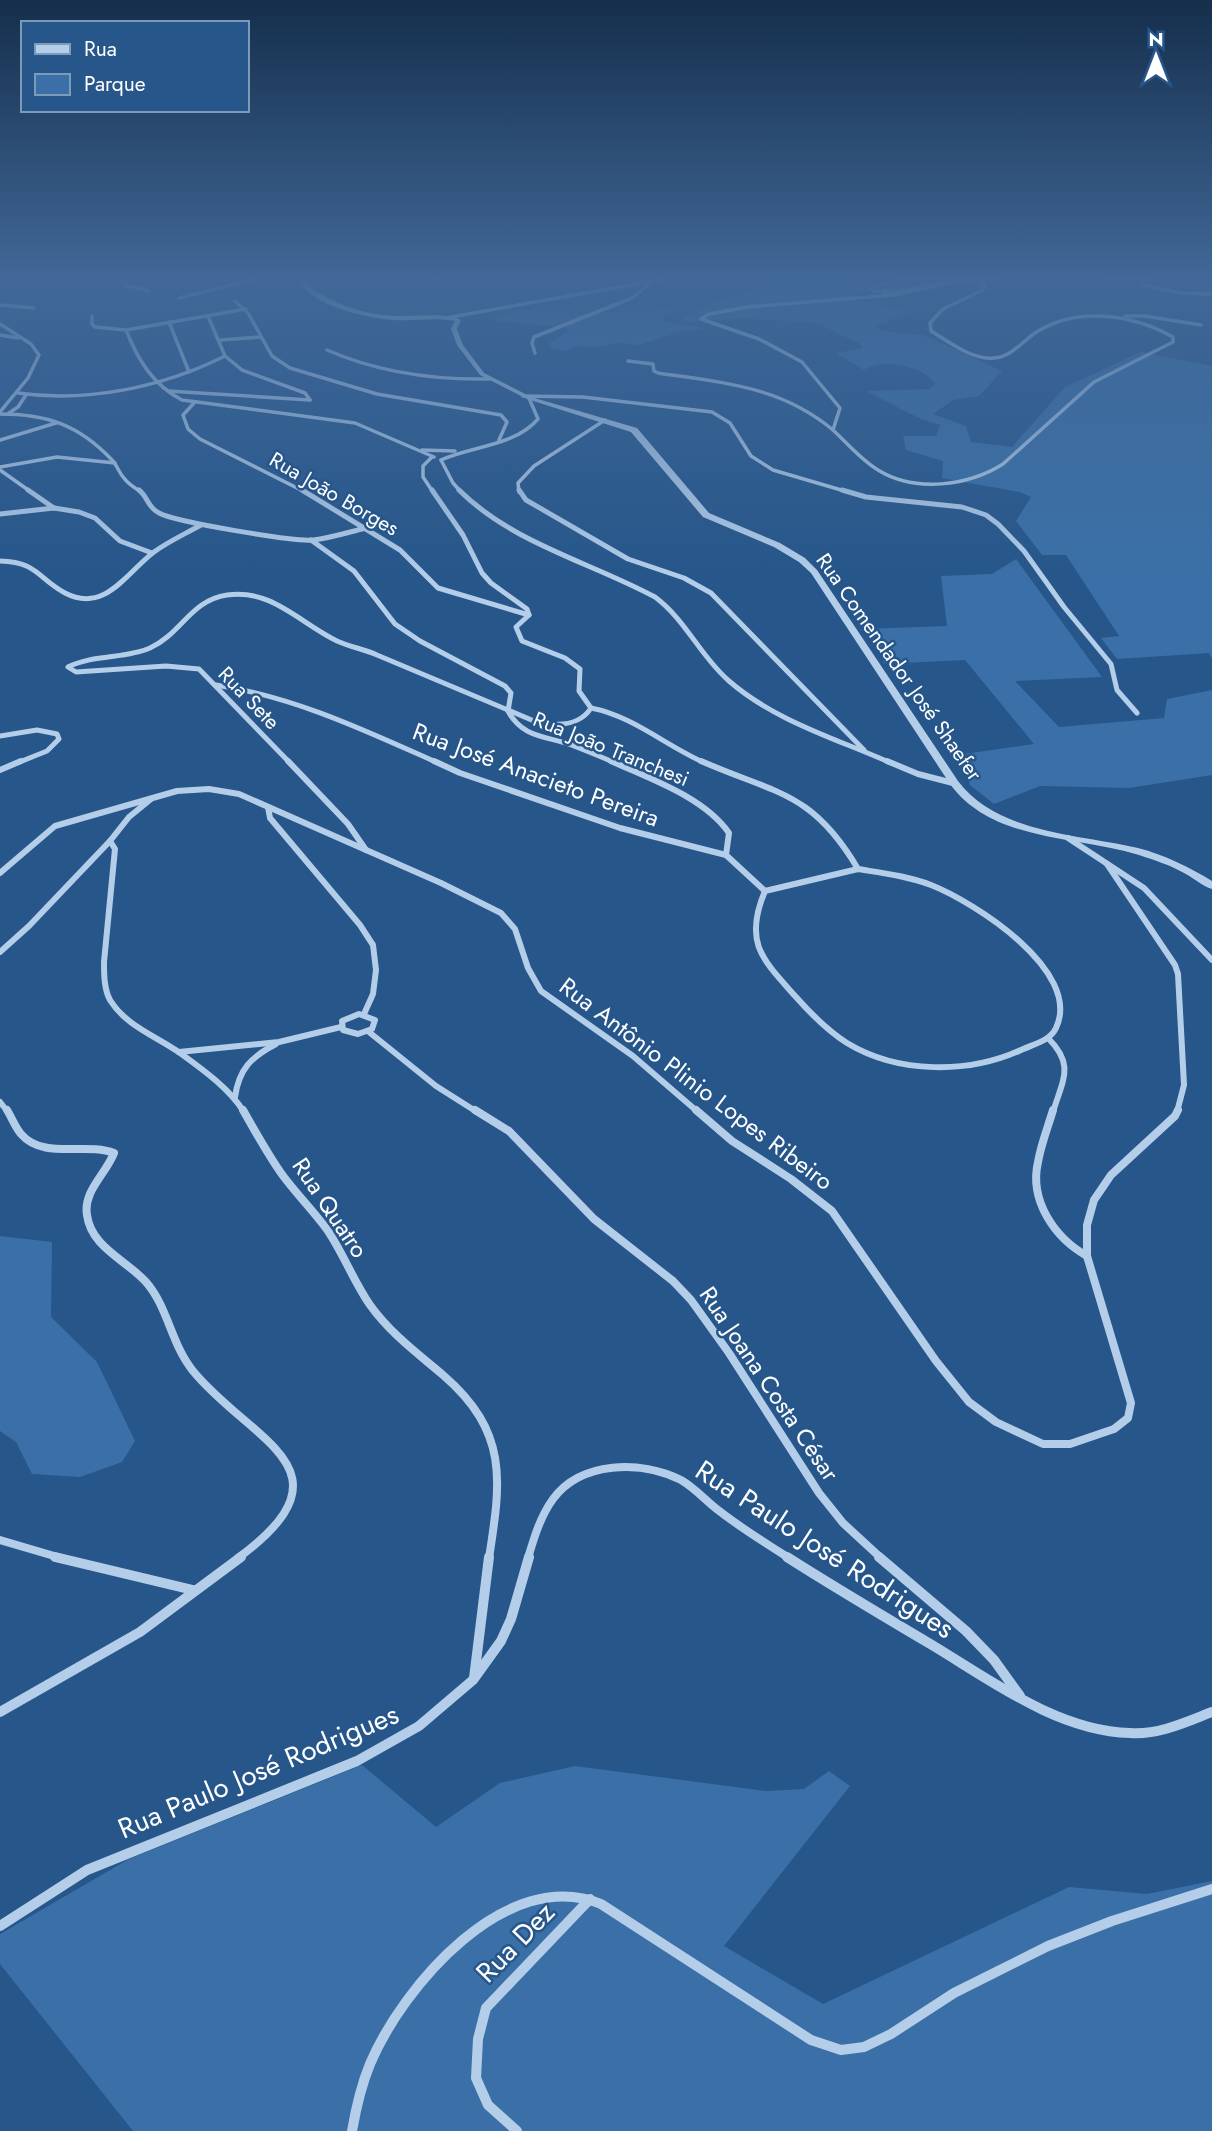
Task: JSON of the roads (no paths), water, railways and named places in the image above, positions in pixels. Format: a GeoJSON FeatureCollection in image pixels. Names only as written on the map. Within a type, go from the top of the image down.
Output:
{"type":"FeatureCollection","features":[{"type":"Feature","properties":{"kind":"street"},"geometry":{"type":"LineString","coordinates":[[0,413],[28,378]]}},
{"type":"Feature","properties":{"kind":"street"},"geometry":{"type":"LineString","coordinates":[[18,393],[95,393],[162,378]]}},
{"type":"Feature","properties":{"kind":"street"},"geometry":{"type":"LineString","coordinates":[[167,391],[310,400],[305,393],[261,378]]}},
{"type":"Feature","properties":{"kind":"street"},"geometry":{"type":"LineString","coordinates":[[322,378],[377,394],[501,415],[507,422],[499,440]]}},
{"type":"Feature","properties":{"kind":"street"},"geometry":{"type":"LineString","coordinates":[[444,378],[490,379]]}},
{"type":"Feature","properties":{"kind":"street"},"geometry":{"type":"LineString","coordinates":[[698,378],[775,393],[820,418],[875,469],[902,481],[940,484],[987,474],[1003,464],[1086,388],[1102,378]]}},
{"type":"Feature","properties":{"kind":"street"},"geometry":{"type":"LineString","coordinates":[[815,378],[839,408],[833,430]]}},
{"type":"Feature","properties":{"kind":"street","name":"Rua Comendador José Shaefer"},"geometry":{"type":"LineString","coordinates":[[490,379],[526,397],[605,420],[638,433],[706,515],[777,545],[808,566],[892,692],[938,755],[953,783],[975,803],[1004,820],[1068,838],[1170,860],[1212,886]]}},
{"type":"Feature","properties":{"kind":"street"},"geometry":{"type":"LineString","coordinates":[[155,380],[167,391],[194,403],[355,423],[441,460],[458,451],[499,440],[536,424],[538,414],[526,397]]}},
{"type":"Feature","properties":{"kind":"street"},"geometry":{"type":"LineString","coordinates":[[8,413],[18,407],[26,395]]}},
{"type":"Feature","properties":{"kind":"street"},"geometry":{"type":"LineString","coordinates":[[526,397],[583,397],[712,412],[730,423],[751,456],[773,470],[866,497],[962,507],[986,515],[1024,551],[1064,607],[1111,664],[1117,690],[1137,713]]}},
{"type":"Feature","properties":{"kind":"street","name":"Rua João Borges"},"geometry":{"type":"LineString","coordinates":[[194,403],[183,415],[188,429],[200,439],[297,487],[366,528],[400,550],[438,588],[529,615]]}},
{"type":"Feature","properties":{"kind":"street"},"geometry":{"type":"LineString","coordinates":[[18,407],[30,414],[74,428],[90,438],[115,463],[119,474],[144,494],[153,511],[201,524],[311,540],[366,528]]}},
{"type":"Feature","properties":{"kind":"street"},"geometry":{"type":"LineString","coordinates":[[0,413],[30,414]]}},
{"type":"Feature","properties":{"kind":"street"},"geometry":{"type":"LineString","coordinates":[[605,420],[534,466],[518,483],[519,492],[526,500],[628,559],[696,583],[711,593],[867,753]]}},
{"type":"Feature","properties":{"kind":"street"},"geometry":{"type":"LineString","coordinates":[[0,440],[56,423]]}},
{"type":"Feature","properties":{"kind":"street"},"geometry":{"type":"LineString","coordinates":[[411,448],[458,451]]}},
{"type":"Feature","properties":{"kind":"street"},"geometry":{"type":"LineString","coordinates":[[0,469],[34,457],[53,455],[115,463]]}},
{"type":"Feature","properties":{"kind":"street"},"geometry":{"type":"LineString","coordinates":[[432,457],[423,466],[423,477],[463,535],[482,573],[491,583],[525,606],[529,615],[516,627],[522,641],[576,664],[580,669],[579,691],[591,708],[587,715],[574,721],[542,723],[507,708]]}},
{"type":"Feature","properties":{"kind":"street"},"geometry":{"type":"LineString","coordinates":[[441,460],[452,484],[474,505],[550,548],[661,601],[692,633],[716,669],[797,724],[917,775],[953,783]]}},
{"type":"Feature","properties":{"kind":"street"},"geometry":{"type":"LineString","coordinates":[[0,469],[54,508]]}},
{"type":"Feature","properties":{"kind":"street"},"geometry":{"type":"LineString","coordinates":[[0,514],[54,508],[89,515],[120,541],[152,553]]}},
{"type":"Feature","properties":{"kind":"street"},"geometry":{"type":"LineString","coordinates":[[0,561],[24,563],[36,568],[64,593],[79,598],[92,598],[116,590],[152,553],[201,524]]}},
{"type":"Feature","properties":{"kind":"street","name":"Rua João Tranchesi"},"geometry":{"type":"LineString","coordinates":[[311,540],[354,571],[395,624],[420,641],[505,686],[511,697],[507,708],[512,721],[524,733],[572,745],[681,793],[708,810],[724,824],[729,835],[726,855]]}},
{"type":"Feature","properties":{"kind":"street","name":"Rua Sete"},"geometry":{"type":"LineString","coordinates":[[366,850],[348,824],[216,685],[194,667],[166,666],[76,672],[70,671],[68,665],[82,660],[149,649],[172,634],[201,603],[227,595],[247,596],[281,605],[337,641],[507,708]]}},
{"type":"Feature","properties":{"kind":"street","name":"Rua José Anacieto Pereira"},"geometry":{"type":"LineString","coordinates":[[216,685],[319,711],[460,773],[620,828],[726,855]]}},
{"type":"Feature","properties":{"kind":"street","name":"Rua João Tranchesi"},"geometry":{"type":"LineString","coordinates":[[591,708],[619,715],[643,726],[686,755],[804,803],[834,829],[858,869]]}},
{"type":"Feature","properties":{"kind":"street"},"geometry":{"type":"LineString","coordinates":[[0,736],[37,730],[57,734],[59,739],[47,751],[0,770]]}},
{"type":"Feature","properties":{"kind":"street","name":"Rua Antônio Plinio Lopes Ribeiro"},"geometry":{"type":"LineString","coordinates":[[0,873],[55,826],[154,796],[194,789],[222,790],[268,807],[441,883],[501,913],[515,929],[528,968],[541,991],[633,1056],[732,1141],[791,1179],[832,1211],[936,1361],[969,1402],[996,1422],[1043,1444],[1070,1444],[1114,1429],[1128,1418],[1131,1403],[1087,1256],[1087,1225],[1094,1200],[1111,1175],[1175,1116],[1181,1106],[1184,1087],[1179,1027],[1182,999],[1177,972],[1107,864]]}},
{"type":"Feature","properties":{"kind":"street"},"geometry":{"type":"LineString","coordinates":[[0,953],[21,935],[130,817],[154,796]]}},
{"type":"Feature","properties":{"kind":"street"},"geometry":{"type":"LineString","coordinates":[[268,807],[270,818],[373,945],[376,970],[373,994],[365,1014]]}},
{"type":"Feature","properties":{"kind":"street"},"geometry":{"type":"LineString","coordinates":[[1068,838],[1144,888],[1212,960]]}},
{"type":"Feature","properties":{"kind":"street","name":"Rua Quatro"},"geometry":{"type":"LineString","coordinates":[[110,841],[115,849],[104,962],[107,989],[115,1005],[136,1027],[179,1052],[235,1097],[281,1173],[328,1231],[370,1305],[401,1341],[446,1377],[472,1405],[494,1448],[499,1473],[499,1496],[482,1601],[474,1679]]}},
{"type":"Feature","properties":{"kind":"street"},"geometry":{"type":"LineString","coordinates":[[726,855],[765,891]]}},
{"type":"Feature","properties":{"kind":"street"},"geometry":{"type":"LineString","coordinates":[[858,869],[934,885],[980,911],[1041,963],[1059,991],[1062,1004],[1055,1030],[1048,1038],[1004,1058],[967,1066],[892,1061],[850,1045],[824,1026],[763,960],[756,948],[754,924],[765,891],[858,869]]}},
{"type":"Feature","properties":{"kind":"street"},"geometry":{"type":"LineString","coordinates":[[179,1052],[279,1042],[341,1027],[352,1034],[369,1031],[375,1026],[375,1020],[365,1014],[345,1018],[341,1027]]}},
{"type":"Feature","properties":{"kind":"street","name":"Rua Joana Costa César"},"geometry":{"type":"LineString","coordinates":[[369,1031],[436,1086],[509,1131],[584,1210],[673,1281],[691,1300],[729,1353],[819,1493],[843,1523],[966,1631],[994,1660],[1023,1699]]}},
{"type":"Feature","properties":{"kind":"street"},"geometry":{"type":"LineString","coordinates":[[1048,1038],[1063,1054],[1065,1071],[1037,1164],[1036,1179],[1041,1207],[1052,1228],[1070,1249],[1087,1256]]}},
{"type":"Feature","properties":{"kind":"street"},"geometry":{"type":"LineString","coordinates":[[235,1097],[242,1068],[251,1058],[279,1042]]}},
{"type":"Feature","properties":{"kind":"street"},"geometry":{"type":"LineString","coordinates":[[0,1102],[20,1133],[29,1141],[60,1149],[99,1149],[114,1153],[110,1164],[93,1184],[86,1201],[87,1222],[94,1234],[147,1284],[162,1308],[178,1349],[188,1365],[231,1409],[274,1444],[288,1460],[293,1474],[289,1507],[282,1518],[240,1558],[193,1590],[150,1625],[0,1712]]}},
{"type":"Feature","properties":{"kind":"street","name":"Rua Paulo José Rodrigues"},"geometry":{"type":"LineString","coordinates":[[0,1926],[55,1889],[99,1864],[399,1741],[431,1720],[474,1679],[502,1640],[523,1586],[535,1535],[548,1506],[560,1490],[595,1471],[628,1468],[681,1481],[722,1514],[765,1543],[1023,1699],[1067,1720],[1124,1734],[1166,1730],[1212,1713]]}},
{"type":"Feature","properties":{"kind":"street"},"geometry":{"type":"LineString","coordinates":[[0,1540],[60,1558],[193,1590]]}},
{"type":"Feature","properties":{"kind":"street"},"geometry":{"type":"LineString","coordinates":[[352,2131],[359,2087],[379,2041],[420,1984],[450,1949],[489,1919],[554,1895],[574,1895],[590,1899],[632,1922],[684,1959],[814,2041],[838,2050],[854,2050],[894,2033],[954,1993],[1072,1933],[1212,1889]]}},
{"type":"Feature","properties":{"kind":"street","name":"Rua Dez"},"geometry":{"type":"LineString","coordinates":[[517,2131],[488,2105],[476,2078],[478,2039],[486,2008],[590,1899]]}}]}
